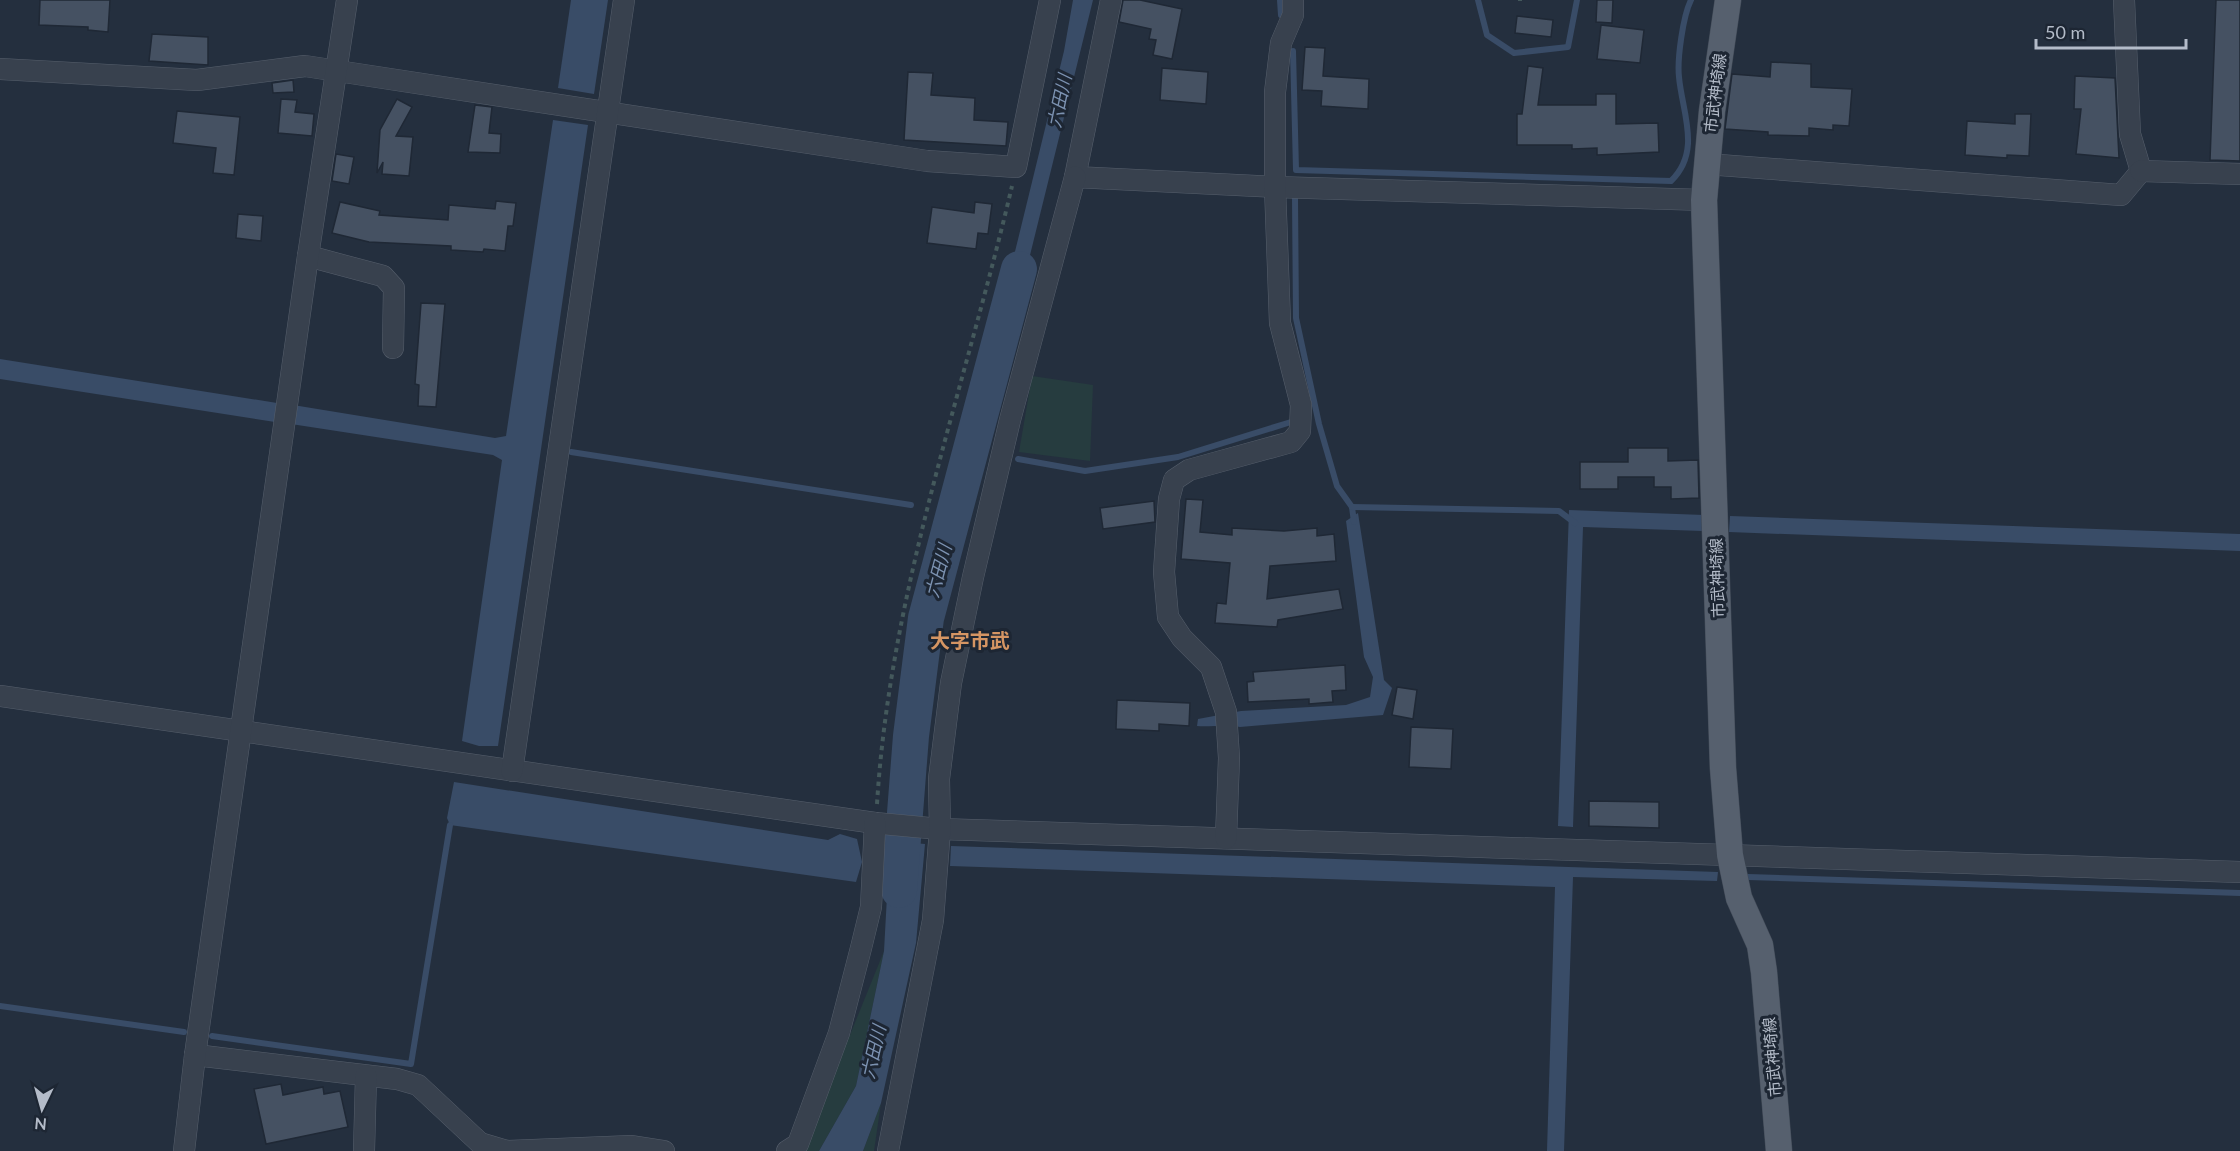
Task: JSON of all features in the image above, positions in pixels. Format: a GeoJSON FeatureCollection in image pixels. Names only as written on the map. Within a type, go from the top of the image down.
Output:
{"type":"FeatureCollection","features":[{"type":"Feature","properties":{"kind":"main road","name":"市武神埼線"},"geometry":{"type":"LineString","coordinates":[[1728,0],[1706,164],[1704,200],[1723,768],[1730,855],[1739,898],[1760,945],[1779,1151]]}},
{"type":"Feature","properties":{"kind":"street"},"geometry":{"type":"LineString","coordinates":[[184,1151],[195,1054],[308,256],[347,0]]}},
{"type":"Feature","properties":{"kind":"street"},"geometry":{"type":"LineString","coordinates":[[512,771],[624,0]]}},
{"type":"Feature","properties":{"kind":"street"},"geometry":{"type":"LineString","coordinates":[[0,69],[197,81],[305,66],[927,161],[1016,167],[1050,0]]}},
{"type":"Feature","properties":{"kind":"street"},"geometry":{"type":"LineString","coordinates":[[888,1151],[933,920],[940,829],[939,779],[951,683],[1010,420],[1075,177],[1112,0]]}},
{"type":"Feature","properties":{"kind":"street"},"geometry":{"type":"LineString","coordinates":[[1226,838],[1227,720],[1211,667],[1182,638],[1168,617],[1164,572],[1168,499],[1174,480],[1189,471],[1291,442],[1300,431],[1301,405],[1281,323],[1275,186],[1275,92],[1281,43],[1293,15],[1293,0]]}},
{"type":"Feature","properties":{"kind":"street"},"geometry":{"type":"LineString","coordinates":[[2124,0],[2130,134],[2141,171]]}},
{"type":"Feature","properties":{"kind":"street"},"geometry":{"type":"LineString","coordinates":[[1706,164],[2121,195],[2141,171]]}},
{"type":"Feature","properties":{"kind":"street"},"geometry":{"type":"LineString","coordinates":[[2141,171],[2240,174]]}},
{"type":"Feature","properties":{"kind":"street"},"geometry":{"type":"LineString","coordinates":[[1075,177],[1704,200]]}},
{"type":"Feature","properties":{"kind":"street"},"geometry":{"type":"LineString","coordinates":[[308,256],[383,276],[394,288],[393,348]]}},
{"type":"Feature","properties":{"kind":"street"},"geometry":{"type":"LineString","coordinates":[[0,696],[241,733],[875,823],[940,829],[2240,872]]}},
{"type":"Feature","properties":{"kind":"street"},"geometry":{"type":"LineString","coordinates":[[788,1151],[798,1144],[839,1033],[871,907],[875,823]]}},
{"type":"Feature","properties":{"kind":"street"},"geometry":{"type":"LineString","coordinates":[[195,1054],[418,1085],[480,1143],[507,1151],[632,1146],[664,1151]]}},
{"type":"Feature","properties":{"kind":"street"},"geometry":{"type":"LineString","coordinates":[[364,1151],[366,1076]]}},
{"type":"Feature","properties":{"kind":"path"},"geometry":{"type":"LineString","coordinates":[[875,823],[881,735],[912,566],[991,274],[1016,167]]}},
{"type":"Feature","properties":{"kind":"green space"},"geometry":{"type":"Polygon","coordinates":[[[1032,376],[1093,385],[1090,461],[1019,452],[1032,376]]]}},
{"type":"Feature","properties":{"kind":"green space"},"geometry":{"type":"Polygon","coordinates":[[[884,951],[856,1086],[819,1151],[803,1151],[884,951]]]}},
{"type":"Feature","properties":{"kind":"green space"},"geometry":{"type":"Polygon","coordinates":[[[881,1103],[874,1151],[863,1151],[881,1103]]]}},
{"type":"Feature","properties":{"kind":"water"},"geometry":{"type":"Polygon","coordinates":[[[571,0],[608,0],[594,94],[558,88],[571,0]]]}},
{"type":"Feature","properties":{"kind":"water"},"geometry":{"type":"Polygon","coordinates":[[[1073,0],[1093,0],[1015,316],[999,317],[1064,51],[1073,0]]]}},
{"type":"Feature","properties":{"kind":"water"},"geometry":{"type":"Polygon","coordinates":[[[553,120],[588,125],[498,746],[479,746],[462,741],[502,460],[493,455],[291,424],[293,405],[495,438],[506,436],[553,120]]]}},
{"type":"Feature","properties":{"kind":"water"},"geometry":{"type":"Polygon","coordinates":[[[0,359],[277,403],[275,422],[0,379],[0,359]]]}},
{"type":"Feature","properties":{"kind":"water"},"geometry":{"type":"Polygon","coordinates":[[[1569,510],[1704,515],[1703,531],[1583,527],[1573,827],[1558,826],[1569,510]]]}},
{"type":"Feature","properties":{"kind":"water"},"geometry":{"type":"Polygon","coordinates":[[[1358,513],[1384,680],[1392,688],[1383,715],[1240,727],[1197,726],[1198,719],[1241,711],[1346,705],[1370,697],[1373,677],[1364,657],[1346,521],[1358,513]]]}},
{"type":"Feature","properties":{"kind":"water"},"geometry":{"type":"Polygon","coordinates":[[[1730,516],[2240,534],[2240,551],[1729,532],[1730,516]]]}},
{"type":"Feature","properties":{"kind":"water"},"geometry":{"type":"Polygon","coordinates":[[[454,782],[828,840],[840,834],[857,839],[862,862],[856,882],[450,825],[447,818],[454,782]]]}},
{"type":"Feature","properties":{"kind":"water"},"geometry":{"type":"Polygon","coordinates":[[[890,841],[925,844],[916,943],[881,1103],[863,1151],[819,1151],[856,1086],[884,951],[890,841]]]}},
{"type":"Feature","properties":{"kind":"water"},"geometry":{"type":"Polygon","coordinates":[[[951,846],[1718,872],[1717,881],[1573,877],[1564,1151],[1547,1151],[1555,887],[950,866],[951,846]]]}},
{"type":"Feature","properties":{"kind":"building"},"geometry":{"type":"Polygon","coordinates":[[[40,0],[110,0],[108,32],[88,30],[88,27],[39,25],[40,0]]]}},
{"type":"Feature","properties":{"kind":"building"},"geometry":{"type":"Polygon","coordinates":[[[1123,0],[1140,0],[1182,9],[1172,59],[1153,55],[1156,40],[1149,39],[1151,29],[1119,22],[1123,0]]]}},
{"type":"Feature","properties":{"kind":"building"},"geometry":{"type":"Polygon","coordinates":[[[1597,0],[1613,0],[1612,23],[1596,22],[1597,0]]]}},
{"type":"Feature","properties":{"kind":"building"},"geometry":{"type":"Polygon","coordinates":[[[2216,0],[2240,0],[2240,161],[2210,160],[2216,0]]]}},
{"type":"Feature","properties":{"kind":"building"},"geometry":{"type":"Polygon","coordinates":[[[1517,16],[1553,20],[1551,37],[1515,33],[1517,16]]]}},
{"type":"Feature","properties":{"kind":"building"},"geometry":{"type":"Polygon","coordinates":[[[1601,25],[1644,30],[1640,63],[1597,59],[1601,25]]]}},
{"type":"Feature","properties":{"kind":"building"},"geometry":{"type":"Polygon","coordinates":[[[152,34],[208,37],[208,65],[149,61],[152,34]]]}},
{"type":"Feature","properties":{"kind":"building"},"geometry":{"type":"Polygon","coordinates":[[[1305,47],[1325,48],[1323,76],[1369,79],[1368,109],[1321,106],[1322,91],[1302,90],[1305,47]]]}},
{"type":"Feature","properties":{"kind":"building"},"geometry":{"type":"Polygon","coordinates":[[[1771,62],[1811,64],[1811,87],[1852,89],[1849,126],[1833,125],[1833,130],[1809,128],[1809,136],[1768,135],[1768,132],[1725,129],[1732,74],[1770,77],[1771,62]]]}},
{"type":"Feature","properties":{"kind":"building"},"geometry":{"type":"Polygon","coordinates":[[[1528,66],[1543,68],[1538,105],[1596,105],[1596,94],[1616,94],[1616,124],[1658,123],[1659,152],[1597,155],[1597,148],[1572,149],[1572,145],[1517,145],[1517,114],[1522,114],[1528,66]]]}},
{"type":"Feature","properties":{"kind":"building"},"geometry":{"type":"Polygon","coordinates":[[[1162,68],[1208,72],[1206,104],[1160,100],[1162,68]]]}},
{"type":"Feature","properties":{"kind":"building"},"geometry":{"type":"Polygon","coordinates":[[[908,72],[933,73],[931,95],[975,98],[974,120],[1008,122],[1006,146],[904,140],[908,72]]]}},
{"type":"Feature","properties":{"kind":"building"},"geometry":{"type":"Polygon","coordinates":[[[2075,76],[2115,78],[2119,158],[2076,154],[2081,109],[2074,109],[2075,76]]]}},
{"type":"Feature","properties":{"kind":"building"},"geometry":{"type":"Polygon","coordinates":[[[293,80],[294,92],[273,93],[272,83],[293,80]]]}},
{"type":"Feature","properties":{"kind":"building"},"geometry":{"type":"Polygon","coordinates":[[[281,99],[297,100],[295,112],[314,114],[312,136],[278,133],[281,99]]]}},
{"type":"Feature","properties":{"kind":"building"},"geometry":{"type":"Polygon","coordinates":[[[397,99],[412,107],[396,136],[413,137],[409,176],[382,174],[383,162],[377,173],[380,130],[397,99]]]}},
{"type":"Feature","properties":{"kind":"building"},"geometry":{"type":"Polygon","coordinates":[[[475,105],[492,107],[489,133],[501,134],[500,153],[468,152],[475,105]]]}},
{"type":"Feature","properties":{"kind":"building"},"geometry":{"type":"Polygon","coordinates":[[[177,111],[240,117],[234,175],[213,173],[216,148],[173,143],[177,111]]]}},
{"type":"Feature","properties":{"kind":"building"},"geometry":{"type":"Polygon","coordinates":[[[2015,114],[2031,114],[2029,156],[2007,155],[2007,158],[1965,155],[1967,121],[2015,124],[2015,114]]]}},
{"type":"Feature","properties":{"kind":"building"},"geometry":{"type":"Polygon","coordinates":[[[336,154],[354,157],[349,184],[332,181],[336,154]]]}},
{"type":"Feature","properties":{"kind":"building"},"geometry":{"type":"Polygon","coordinates":[[[496,201],[516,203],[513,226],[508,226],[505,251],[451,250],[451,246],[369,242],[332,233],[340,202],[380,211],[379,215],[448,220],[449,205],[495,209],[496,201]]]}},
{"type":"Feature","properties":{"kind":"building"},"geometry":{"type":"Polygon","coordinates":[[[975,202],[992,204],[988,234],[978,233],[976,249],[927,243],[932,207],[974,213],[975,202]]]}},
{"type":"Feature","properties":{"kind":"building"},"geometry":{"type":"Polygon","coordinates":[[[238,214],[263,216],[261,241],[236,238],[238,214]]]}},
{"type":"Feature","properties":{"kind":"building"},"geometry":{"type":"Polygon","coordinates":[[[421,303],[445,304],[436,407],[418,406],[419,385],[415,384],[421,303]]]}},
{"type":"Feature","properties":{"kind":"building"},"geometry":{"type":"Polygon","coordinates":[[[1628,448],[1668,448],[1668,461],[1698,460],[1699,498],[1671,499],[1671,487],[1654,487],[1654,477],[1618,477],[1618,489],[1580,489],[1580,462],[1628,462],[1628,448]]]}},
{"type":"Feature","properties":{"kind":"building"},"geometry":{"type":"Polygon","coordinates":[[[1186,499],[1203,500],[1200,532],[1232,535],[1232,528],[1284,531],[1317,528],[1317,536],[1334,534],[1336,561],[1270,566],[1267,599],[1339,589],[1343,609],[1278,620],[1277,627],[1215,623],[1217,603],[1226,604],[1230,563],[1181,559],[1186,499]]]}},
{"type":"Feature","properties":{"kind":"building"},"geometry":{"type":"Polygon","coordinates":[[[1154,501],[1155,522],[1103,529],[1100,508],[1154,501]]]}},
{"type":"Feature","properties":{"kind":"building"},"geometry":{"type":"Polygon","coordinates":[[[1345,665],[1346,690],[1332,691],[1333,702],[1309,704],[1309,699],[1248,702],[1247,682],[1254,681],[1253,672],[1345,665]]]}},
{"type":"Feature","properties":{"kind":"building"},"geometry":{"type":"Polygon","coordinates":[[[1397,687],[1417,690],[1413,719],[1392,715],[1397,687]]]}},
{"type":"Feature","properties":{"kind":"building"},"geometry":{"type":"Polygon","coordinates":[[[1117,700],[1190,703],[1189,726],[1159,724],[1159,731],[1116,729],[1117,700]]]}},
{"type":"Feature","properties":{"kind":"building"},"geometry":{"type":"Polygon","coordinates":[[[1411,727],[1453,729],[1451,769],[1409,767],[1411,727]]]}},
{"type":"Feature","properties":{"kind":"building"},"geometry":{"type":"Polygon","coordinates":[[[1589,801],[1659,802],[1659,828],[1589,826],[1589,801]]]}},
{"type":"Feature","properties":{"kind":"building"},"geometry":{"type":"Polygon","coordinates":[[[281,1084],[283,1095],[323,1087],[324,1094],[340,1091],[348,1127],[266,1144],[254,1089],[281,1084]]]}},
{"type":"Feature","properties":{"kind":"waterway"},"geometry":{"type":"LineString","coordinates":[[1280,0],[1281,15]]}},
{"type":"Feature","properties":{"kind":"waterway"},"geometry":{"type":"LineString","coordinates":[[1478,0],[1487,35],[1514,53],[1568,47],[1577,0]]}},
{"type":"Feature","properties":{"kind":"waterway"},"geometry":{"type":"LineString","coordinates":[[1293,51],[1296,170],[1671,181],[1686,157],[1688,144],[1679,69],[1683,27],[1691,0]]}},
{"type":"Feature","properties":{"kind":"waterway"},"geometry":{"type":"LineString","coordinates":[[1295,198],[1296,318],[1319,424],[1337,486],[1352,507],[1354,522]]}},
{"type":"Feature","properties":{"kind":"waterway","name":"六田川"},"geometry":{"type":"LineString","coordinates":[[899,890],[911,736],[926,618],[1019,269]]}},
{"type":"Feature","properties":{"kind":"waterway"},"geometry":{"type":"LineString","coordinates":[[1018,459],[1085,471],[1178,457],[1291,422]]}},
{"type":"Feature","properties":{"kind":"waterway"},"geometry":{"type":"LineString","coordinates":[[571,452],[911,505]]}},
{"type":"Feature","properties":{"kind":"waterway"},"geometry":{"type":"LineString","coordinates":[[1352,507],[1559,511],[1575,523]]}},
{"type":"Feature","properties":{"kind":"waterway"},"geometry":{"type":"LineString","coordinates":[[212,1036],[411,1064],[450,825]]}},
{"type":"Feature","properties":{"kind":"waterway"},"geometry":{"type":"LineString","coordinates":[[1748,877],[2240,893]]}},
{"type":"Feature","properties":{"kind":"waterway"},"geometry":{"type":"LineString","coordinates":[[0,1006],[184,1032]]}},
{"type":"Feature","properties":{"kind":"district","name":"大字市武"},"geometry":{"type":"Point","coordinates":[970,641]}}]}
